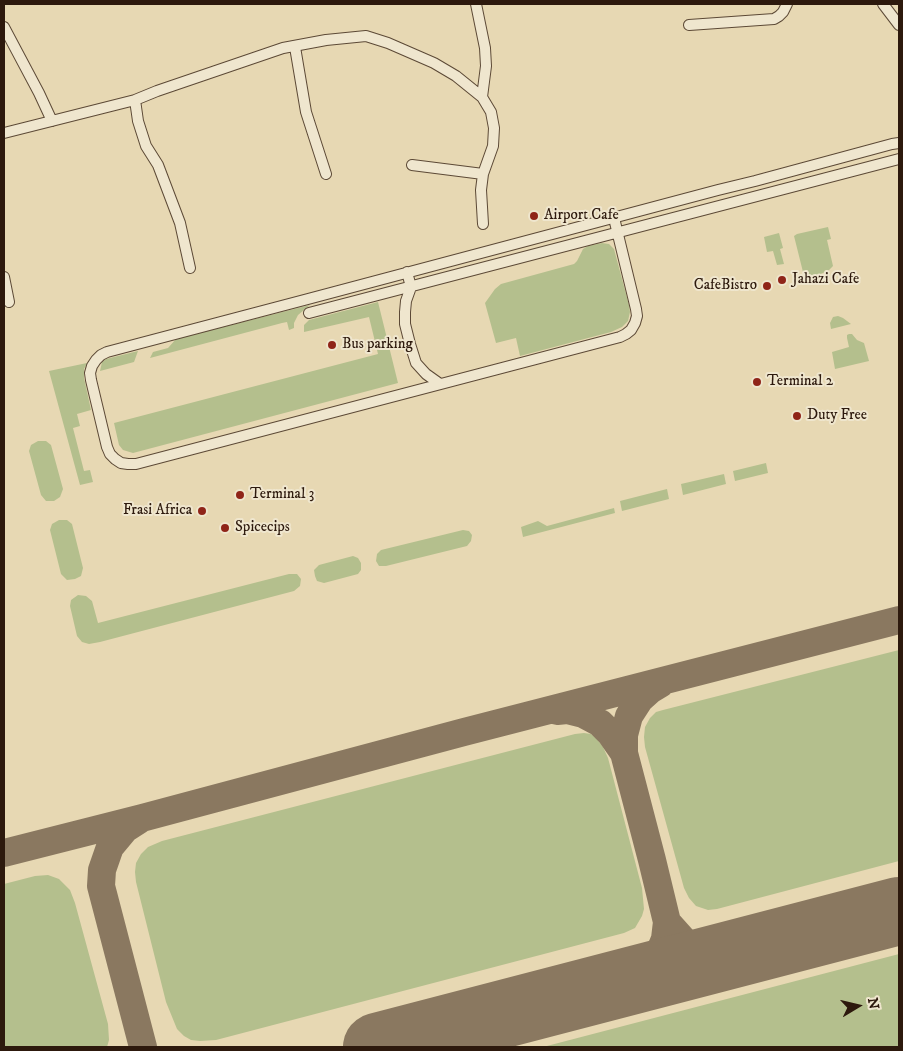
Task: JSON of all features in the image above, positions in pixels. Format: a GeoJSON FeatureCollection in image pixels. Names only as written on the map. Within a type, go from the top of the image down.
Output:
{"type":"FeatureCollection","features":[{"type":"Feature","properties":{"kind":"street"},"geometry":{"type":"LineString","coordinates":[[476,4],[485,48],[486,66],[482,98]]}},
{"type":"Feature","properties":{"kind":"street"},"geometry":{"type":"LineString","coordinates":[[689,25],[774,19],[783,12],[787,4]]}},
{"type":"Feature","properties":{"kind":"street"},"geometry":{"type":"LineString","coordinates":[[883,4],[899,25]]}},
{"type":"Feature","properties":{"kind":"street"},"geometry":{"type":"LineString","coordinates":[[4,27],[52,121]]}},
{"type":"Feature","properties":{"kind":"street"},"geometry":{"type":"LineString","coordinates":[[4,133],[135,100],[283,48],[326,40],[366,36],[388,43],[434,63],[456,76],[482,98],[491,112],[494,128],[493,146],[483,174],[481,190],[484,224]]}},
{"type":"Feature","properties":{"kind":"street"},"geometry":{"type":"LineString","coordinates":[[295,47],[306,112],[326,174]]}},
{"type":"Feature","properties":{"kind":"street"},"geometry":{"type":"LineString","coordinates":[[135,100],[138,121],[146,146],[158,165],[180,223],[190,268]]}},
{"type":"Feature","properties":{"kind":"street"},"geometry":{"type":"LineString","coordinates":[[614,218],[636,310],[635,323],[631,330],[620,337],[136,464],[121,463],[110,454],[90,373],[96,360],[107,352],[883,146],[899,143]]}},
{"type":"Feature","properties":{"kind":"street"},"geometry":{"type":"LineString","coordinates":[[309,313],[899,159]]}},
{"type":"Feature","properties":{"kind":"street"},"geometry":{"type":"LineString","coordinates":[[412,165],[483,174]]}},
{"type":"Feature","properties":{"kind":"street"},"geometry":{"type":"LineString","coordinates":[[407,272],[411,287],[406,301],[405,312],[410,344],[416,363],[426,374],[440,384]]}},
{"type":"Feature","properties":{"kind":"street"},"geometry":{"type":"LineString","coordinates":[[4,277],[9,302]]}},
{"type":"Feature","properties":{"kind":"green space"},"geometry":{"type":"Polygon","coordinates":[[[828,227],[831,239],[827,240],[833,266],[828,271],[805,280],[794,236],[828,227]]]}},
{"type":"Feature","properties":{"kind":"green space"},"geometry":{"type":"Polygon","coordinates":[[[779,233],[783,248],[780,249],[784,264],[777,265],[773,251],[767,252],[764,237],[779,233]]]}},
{"type":"Feature","properties":{"kind":"green space"},"geometry":{"type":"Polygon","coordinates":[[[602,243],[609,244],[614,249],[629,305],[628,321],[622,327],[611,332],[520,356],[516,338],[496,343],[485,303],[495,289],[501,284],[574,264],[583,249],[602,243]]]}},
{"type":"Feature","properties":{"kind":"green space"},"geometry":{"type":"Polygon","coordinates":[[[378,302],[398,383],[133,453],[123,450],[119,445],[114,423],[378,354],[369,317],[304,332],[304,325],[309,320],[378,302]]]}},
{"type":"Feature","properties":{"kind":"green space"},"geometry":{"type":"Polygon","coordinates":[[[310,305],[298,315],[294,328],[289,330],[287,322],[282,323],[150,358],[153,352],[168,348],[176,339],[310,305]]]}},
{"type":"Feature","properties":{"kind":"green space"},"geometry":{"type":"Polygon","coordinates":[[[838,316],[851,324],[831,329],[830,323],[833,317],[838,316]]]}},
{"type":"Feature","properties":{"kind":"green space"},"geometry":{"type":"Polygon","coordinates":[[[852,334],[857,340],[864,343],[869,361],[835,369],[832,352],[849,347],[847,335],[852,334]]]}},
{"type":"Feature","properties":{"kind":"green space"},"geometry":{"type":"Polygon","coordinates":[[[138,351],[134,362],[100,371],[102,362],[106,359],[138,351]]]}},
{"type":"Feature","properties":{"kind":"green space"},"geometry":{"type":"Polygon","coordinates":[[[87,363],[84,369],[84,378],[91,410],[77,414],[80,426],[73,428],[84,471],[90,470],[93,482],[80,485],[49,371],[87,363]]]}},
{"type":"Feature","properties":{"kind":"green space"},"geometry":{"type":"Polygon","coordinates":[[[38,441],[46,441],[51,445],[63,489],[60,497],[54,501],[46,501],[41,495],[29,451],[31,445],[38,441]]]}},
{"type":"Feature","properties":{"kind":"green space"},"geometry":{"type":"Polygon","coordinates":[[[766,463],[768,473],[735,481],[733,471],[766,463]]]}},
{"type":"Feature","properties":{"kind":"green space"},"geometry":{"type":"Polygon","coordinates":[[[724,474],[726,484],[683,495],[681,484],[724,474]]]}},
{"type":"Feature","properties":{"kind":"green space"},"geometry":{"type":"Polygon","coordinates":[[[667,489],[669,499],[622,511],[620,501],[667,489]]]}},
{"type":"Feature","properties":{"kind":"green space"},"geometry":{"type":"Polygon","coordinates":[[[614,508],[615,513],[523,537],[521,527],[538,521],[547,526],[614,508]]]}},
{"type":"Feature","properties":{"kind":"green space"},"geometry":{"type":"Polygon","coordinates":[[[59,520],[67,520],[72,524],[83,568],[81,576],[75,579],[67,580],[61,574],[50,530],[52,524],[59,520]]]}},
{"type":"Feature","properties":{"kind":"green space"},"geometry":{"type":"Polygon","coordinates":[[[463,530],[469,531],[472,535],[471,541],[467,546],[386,566],[379,566],[376,561],[377,554],[381,550],[463,530]]]}},
{"type":"Feature","properties":{"kind":"green space"},"geometry":{"type":"Polygon","coordinates":[[[353,556],[358,558],[361,563],[361,570],[358,574],[324,583],[317,581],[314,570],[319,565],[353,556]]]}},
{"type":"Feature","properties":{"kind":"green space"},"geometry":{"type":"Polygon","coordinates":[[[289,574],[297,574],[301,579],[300,586],[294,591],[89,644],[82,642],[77,636],[70,606],[71,600],[78,595],[86,596],[92,601],[98,623],[289,574]]]}},
{"type":"Feature","properties":{"kind":"green space"},"geometry":{"type":"Polygon","coordinates":[[[899,650],[899,861],[717,909],[708,910],[696,906],[684,888],[645,747],[645,727],[650,718],[656,712],[663,710],[899,650]]]}},
{"type":"Feature","properties":{"kind":"green space"},"geometry":{"type":"Polygon","coordinates":[[[584,733],[591,734],[597,739],[608,758],[642,888],[644,909],[635,928],[624,933],[216,1040],[191,1040],[177,1029],[166,1002],[136,882],[136,863],[148,847],[162,841],[584,733]]]}},
{"type":"Feature","properties":{"kind":"green space"},"geometry":{"type":"Polygon","coordinates":[[[48,875],[59,879],[70,890],[75,903],[108,1024],[109,1040],[107,1047],[4,1047],[4,884],[35,876],[48,875]]]}},
{"type":"Feature","properties":{"kind":"green space"},"geometry":{"type":"Polygon","coordinates":[[[899,954],[899,1047],[543,1047],[899,954]]]}},
{"type":"Feature","properties":{"kind":"taxiway"},"geometry":{"type":"LineString","coordinates":[[4,853],[899,620]]}},
{"type":"Feature","properties":{"kind":"taxiway"},"geometry":{"type":"LineString","coordinates":[[624,753],[624,735],[629,716],[640,699],[660,684]]}},
{"type":"Feature","properties":{"kind":"taxiway"},"geometry":{"type":"LineString","coordinates":[[557,711],[567,710],[583,714],[600,723],[610,733],[624,753],[667,922],[684,941],[698,950],[732,954]]}},
{"type":"Feature","properties":{"kind":"taxiway"},"geometry":{"type":"LineString","coordinates":[[139,820],[125,829],[110,847],[102,870],[101,886],[143,1047]]}},
{"type":"Feature","properties":{"kind":"taxiway"},"geometry":{"type":"LineString","coordinates":[[630,981],[646,970],[658,956],[665,939],[667,922]]}},
{"type":"Feature","properties":{"kind":"runway"},"geometry":{"type":"LineString","coordinates":[[377,1047],[899,911]]}},
{"type":"Feature","properties":{"kind":"place","name":"Airport Cafe"},"geometry":{"type":"Point","coordinates":[534,216]}},
{"type":"Feature","properties":{"kind":"place","name":"Jahazi Cafe"},"geometry":{"type":"Point","coordinates":[782,280]}},
{"type":"Feature","properties":{"kind":"place","name":"CafeBistro"},"geometry":{"type":"Point","coordinates":[767,286]}},
{"type":"Feature","properties":{"kind":"place","name":"Bus parking"},"geometry":{"type":"Point","coordinates":[332,345]}},
{"type":"Feature","properties":{"kind":"place","name":"Terminal 2"},"geometry":{"type":"Point","coordinates":[757,382]}},
{"type":"Feature","properties":{"kind":"place","name":"Duty Free"},"geometry":{"type":"Point","coordinates":[797,416]}},
{"type":"Feature","properties":{"kind":"place","name":"Terminal 3"},"geometry":{"type":"Point","coordinates":[240,495]}},
{"type":"Feature","properties":{"kind":"place","name":"Frasi Africa"},"geometry":{"type":"Point","coordinates":[202,511]}},
{"type":"Feature","properties":{"kind":"place","name":"Spicecips"},"geometry":{"type":"Point","coordinates":[225,528]}}]}
